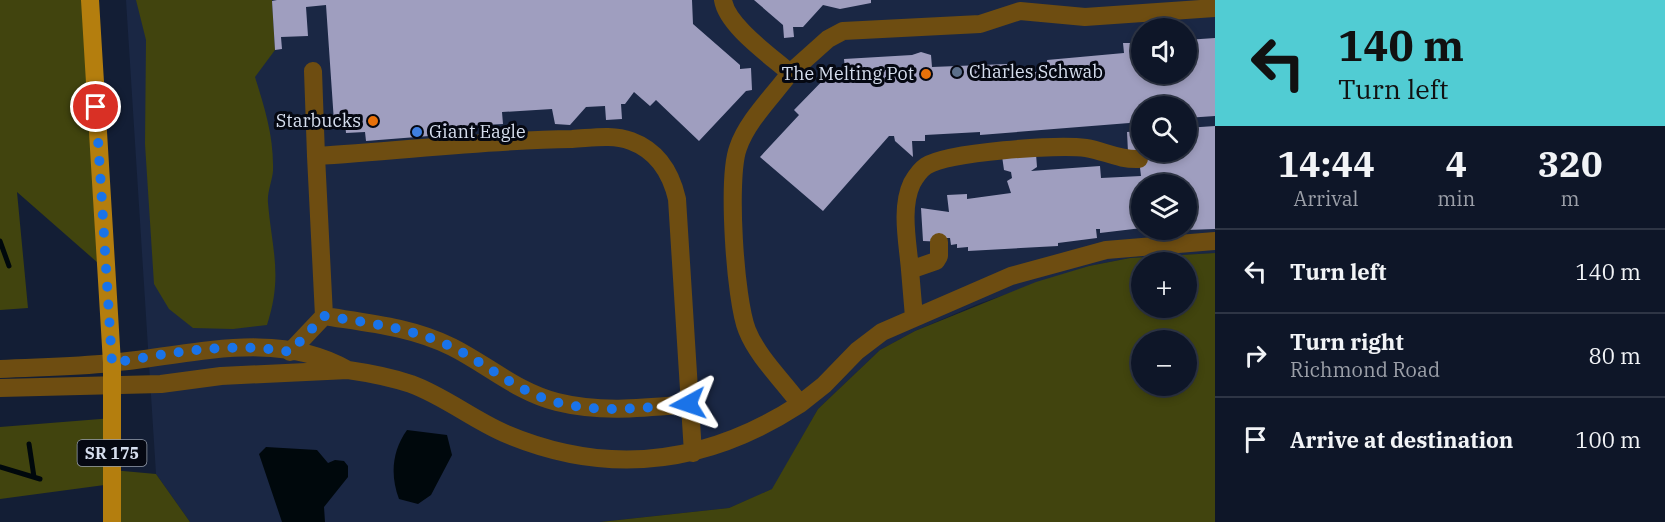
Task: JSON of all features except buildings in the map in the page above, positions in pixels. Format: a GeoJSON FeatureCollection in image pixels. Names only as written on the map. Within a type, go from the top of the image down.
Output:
{"type":"FeatureCollection","features":[{"type":"Feature","properties":{"kind":"main road","name":"SR 175"},"geometry":{"type":"LineString","coordinates":[[90,0],[112,363],[112,522]]}},
{"type":"Feature","properties":{"kind":"street"},"geometry":{"type":"LineString","coordinates":[[723,0],[727,14],[739,28],[790,73]]}},
{"type":"Feature","properties":{"kind":"street"},"geometry":{"type":"LineString","coordinates":[[800,404],[754,343],[744,322],[733,195],[734,164],[742,138],[790,73],[828,39],[843,32],[980,24],[1020,11],[1085,17],[1215,8]]}},
{"type":"Feature","properties":{"kind":"street"},"geometry":{"type":"LineString","coordinates":[[290,352],[324,316],[313,71]]}},
{"type":"Feature","properties":{"kind":"street"},"geometry":{"type":"LineString","coordinates":[[316,156],[504,141],[611,137],[630,140],[646,149],[667,170],[677,199],[688,404],[693,453]]}},
{"type":"Feature","properties":{"kind":"street"},"geometry":{"type":"LineString","coordinates":[[914,317],[906,214],[908,198],[918,173],[927,165],[992,152],[1060,147],[1087,148],[1131,160]]}},
{"type":"Feature","properties":{"kind":"street"},"geometry":{"type":"LineString","coordinates":[[0,388],[161,384],[221,376],[348,370],[412,385],[503,432],[551,450],[592,459],[628,460],[693,453],[756,430],[800,404],[867,343],[914,317],[1011,276],[1090,253],[1148,244],[1215,241]]}},
{"type":"Feature","properties":{"kind":"street"},"geometry":{"type":"LineString","coordinates":[[910,270],[936,261],[939,256],[939,242]]}},
{"type":"Feature","properties":{"kind":"street"},"geometry":{"type":"LineString","coordinates":[[324,316],[399,328],[424,335],[454,348],[517,387],[556,402],[615,410],[688,404]]}},
{"type":"Feature","properties":{"kind":"street"},"geometry":{"type":"LineString","coordinates":[[0,369],[112,363],[235,347],[327,358],[348,370]]}},
{"type":"Feature","properties":{"kind":"shaded area"},"geometry":{"type":"Polygon","coordinates":[[[0,0],[90,0],[106,270],[17,192],[28,308],[0,310],[0,0]]]}},
{"type":"Feature","properties":{"kind":"shaded area"},"geometry":{"type":"Polygon","coordinates":[[[126,0],[1215,0],[1215,253],[1131,252],[1131,258],[1089,266],[978,304],[915,331],[880,350],[818,409],[773,489],[729,508],[600,522],[190,522],[156,474],[126,0]]]}},
{"type":"Feature","properties":{"kind":"shaded area"},"geometry":{"type":"Polygon","coordinates":[[[136,0],[272,0],[275,50],[255,77],[268,123],[273,159],[268,199],[275,277],[272,308],[267,325],[233,329],[193,328],[169,309],[154,284],[145,144],[146,40],[136,0]]]}},
{"type":"Feature","properties":{"kind":"shaded area"},"geometry":{"type":"Polygon","coordinates":[[[1215,253],[1215,522],[600,522],[729,508],[772,489],[818,409],[880,350],[915,331],[1036,282],[1089,266],[1131,258],[1131,318],[1197,318],[1197,254],[1215,253]]]}},
{"type":"Feature","properties":{"kind":"shaded area"},"geometry":{"type":"Polygon","coordinates":[[[113,418],[112,470],[156,474],[190,522],[112,522],[112,484],[0,499],[0,427],[113,418]]]}},
{"type":"Feature","properties":{"kind":"shaded area"},"geometry":{"type":"Polygon","coordinates":[[[407,430],[447,435],[452,455],[431,495],[418,504],[399,499],[394,481],[394,463],[398,446],[407,430]]]}},
{"type":"Feature","properties":{"kind":"shaded area"},"geometry":{"type":"Polygon","coordinates":[[[266,447],[317,450],[328,463],[335,460],[344,461],[348,466],[348,477],[324,507],[325,522],[282,522],[259,454],[266,447]]]}},
{"type":"Feature","properties":{"kind":"waterway"},"geometry":{"type":"LineString","coordinates":[[0,241],[9,266]]}},
{"type":"Feature","properties":{"kind":"waterway"},"geometry":{"type":"LineString","coordinates":[[29,444],[34,477]]}},
{"type":"Feature","properties":{"kind":"waterway"},"geometry":{"type":"LineString","coordinates":[[0,467],[40,479]]}},
{"type":"Feature","properties":{"kind":"place","name":"Charles Schwab"},"geometry":{"type":"Point","coordinates":[957,72]}},
{"type":"Feature","properties":{"kind":"place","name":"The Melting Pot"},"geometry":{"type":"Point","coordinates":[926,74]}},
{"type":"Feature","properties":{"kind":"place","name":"Starbucks"},"geometry":{"type":"Point","coordinates":[373,121]}},
{"type":"Feature","properties":{"kind":"place","name":"Giant Eagle"},"geometry":{"type":"Point","coordinates":[417,132]}},
{"type":"Feature","properties":{"kind":"route"},"geometry":{"type":"LineString","coordinates":[[96,107],[112,363],[235,347],[290,352],[324,316],[399,328],[424,335],[454,348],[517,387],[556,402],[615,410],[688,404]]}}]}
